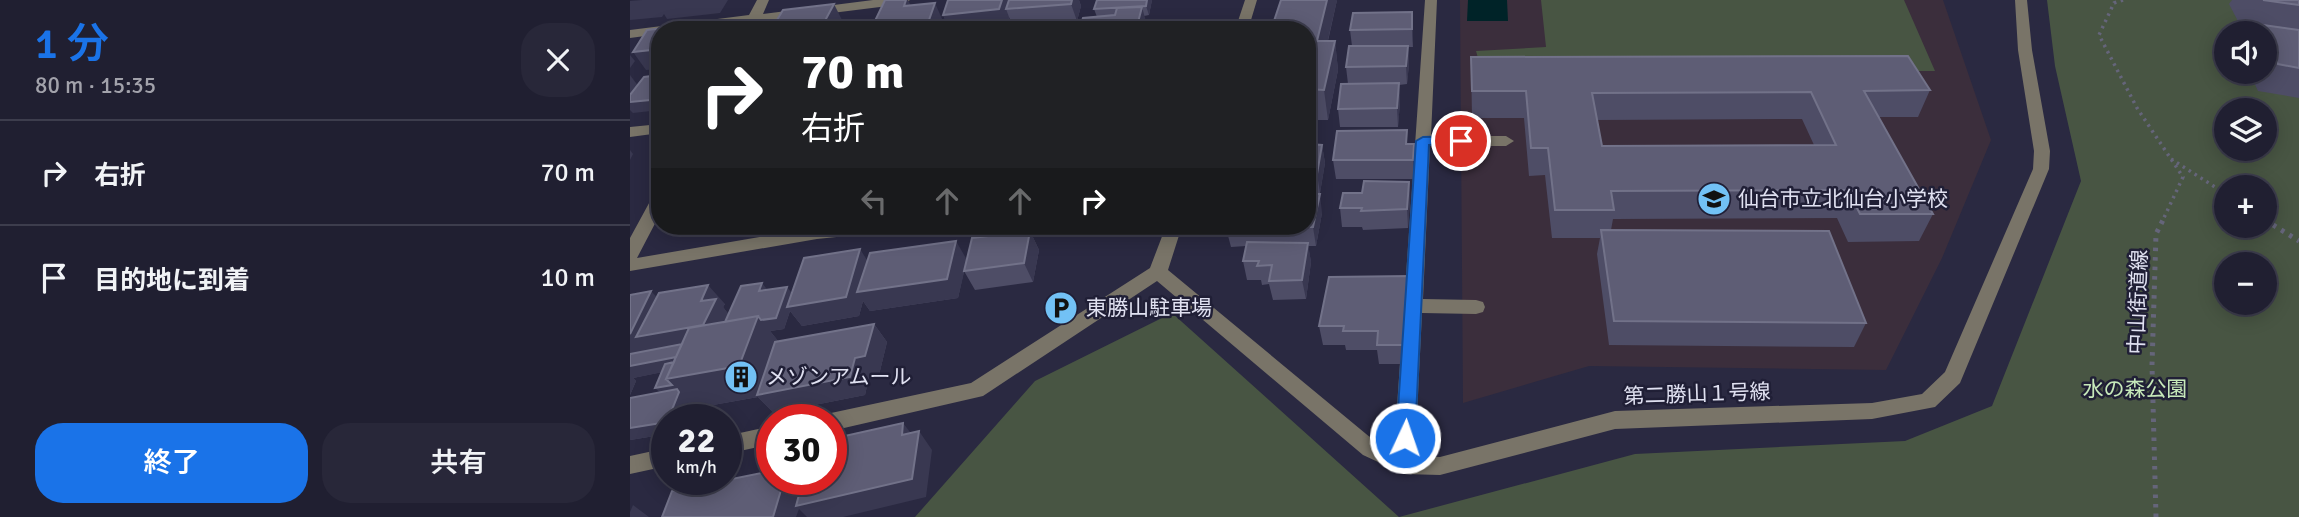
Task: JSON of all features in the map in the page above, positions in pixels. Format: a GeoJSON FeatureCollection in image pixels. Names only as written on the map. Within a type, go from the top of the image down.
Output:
{"type":"FeatureCollection","features":[{"type":"Feature","properties":{"kind":"street"},"geometry":{"type":"LineString","coordinates":[[752,21],[763,0]]}},
{"type":"Feature","properties":{"kind":"street"},"geometry":{"type":"LineString","coordinates":[[770,21],[904,0]]}},
{"type":"Feature","properties":{"kind":"street"},"geometry":{"type":"LineString","coordinates":[[1244,21],[1251,0]]}},
{"type":"Feature","properties":{"kind":"street"},"geometry":{"type":"LineString","coordinates":[[1404,465],[1431,0]]}},
{"type":"Feature","properties":{"kind":"street","name":"第二勝山１号線"},"geometry":{"type":"LineString","coordinates":[[1158,272],[1370,449],[1404,465],[1440,466],[1615,420],[1872,411],[1928,401],[1953,377],[2040,169],[2042,151],[2025,50],[2021,0]]}},
{"type":"Feature","properties":{"kind":"street"},"geometry":{"type":"LineString","coordinates":[[630,34],[651,31]]}},
{"type":"Feature","properties":{"kind":"street"},"geometry":{"type":"LineString","coordinates":[[630,132],[651,129]]}},
{"type":"Feature","properties":{"kind":"street"},"geometry":{"type":"LineString","coordinates":[[1423,141],[1506,141]]}},
{"type":"Feature","properties":{"kind":"street"},"geometry":{"type":"LineString","coordinates":[[630,254],[651,215]]}},
{"type":"Feature","properties":{"kind":"street"},"geometry":{"type":"LineString","coordinates":[[630,265],[805,235]]}},
{"type":"Feature","properties":{"kind":"street"},"geometry":{"type":"LineString","coordinates":[[847,418],[976,390],[1158,272],[1171,235]]}},
{"type":"Feature","properties":{"kind":"street"},"geometry":{"type":"LineString","coordinates":[[1413,306],[1476,307]]}},
{"type":"Feature","properties":{"kind":"street"},"geometry":{"type":"LineString","coordinates":[[630,466],[651,461]]}},
{"type":"Feature","properties":{"kind":"path","name":"中山街道線"},"geometry":{"type":"LineString","coordinates":[[2123,0],[2114,3],[2099,35],[2114,70],[2137,111],[2183,177],[2156,234],[2152,365],[2156,517]]}},
{"type":"Feature","properties":{"kind":"path"},"geometry":{"type":"LineString","coordinates":[[2168,157],[2214,186]]}},
{"type":"Feature","properties":{"kind":"path"},"geometry":{"type":"LineString","coordinates":[[2277,227],[2299,241]]}},
{"type":"Feature","properties":{"kind":"shaded area","name":"仙台市立北仙台小学校"},"geometry":{"type":"Polygon","coordinates":[[[1460,0],[1943,0],[1991,140],[1942,258],[1886,370],[1589,366],[1463,403],[1460,0]]]}},
{"type":"Feature","properties":{"kind":"shaded area"},"geometry":{"type":"Polygon","coordinates":[[[1468,0],[1507,0],[1508,21],[1467,21],[1468,0]]]}},
{"type":"Feature","properties":{"kind":"green space"},"geometry":{"type":"Polygon","coordinates":[[[1541,0],[1904,0],[1935,71],[1482,72],[1476,51],[1546,47],[1541,0]]]}},
{"type":"Feature","properties":{"kind":"green space","name":"水の森公園"},"geometry":{"type":"Polygon","coordinates":[[[2047,0],[2299,0],[2299,517],[1399,517],[1635,454],[1905,441],[1992,406],[2081,181],[2055,66],[2047,0]]]}},
{"type":"Feature","properties":{"kind":"green space"},"geometry":{"type":"Polygon","coordinates":[[[1172,313],[1399,517],[915,517],[1035,381],[1172,313]]]}},
{"type":"Feature","properties":{"kind":"building"},"geometry":{"type":"Polygon","coordinates":[[[885,0],[906,0],[904,6],[935,3],[929,20],[875,21],[885,0]]]}},
{"type":"Feature","properties":{"kind":"building"},"geometry":{"type":"Polygon","coordinates":[[[948,0],[1002,0],[999,9],[943,15],[948,0]]]}},
{"type":"Feature","properties":{"kind":"building"},"geometry":{"type":"Polygon","coordinates":[[[1009,0],[1072,0],[1071,4],[1006,9],[1009,0]]]}},
{"type":"Feature","properties":{"kind":"building"},"geometry":{"type":"Polygon","coordinates":[[[1097,0],[1147,0],[1146,6],[1094,9],[1097,0]]]}},
{"type":"Feature","properties":{"kind":"building"},"geometry":{"type":"Polygon","coordinates":[[[1281,0],[1327,0],[1317,41],[1335,41],[1324,90],[1316,90],[1316,21],[1274,21],[1281,0]]]}},
{"type":"Feature","properties":{"kind":"building"},"geometry":{"type":"Polygon","coordinates":[[[2263,0],[2299,0],[2299,5],[2263,0]]]}},
{"type":"Feature","properties":{"kind":"building"},"geometry":{"type":"Polygon","coordinates":[[[834,4],[825,21],[776,21],[783,10],[834,4]]]}},
{"type":"Feature","properties":{"kind":"building"},"geometry":{"type":"Polygon","coordinates":[[[1142,7],[1138,21],[1082,21],[1083,18],[1115,15],[1117,8],[1142,7]]]}},
{"type":"Feature","properties":{"kind":"building"},"geometry":{"type":"Polygon","coordinates":[[[1412,12],[1412,29],[1350,30],[1353,13],[1412,12]]]}},
{"type":"Feature","properties":{"kind":"building"},"geometry":{"type":"Polygon","coordinates":[[[2277,27],[2299,30],[2299,68],[2278,64],[2277,27]]]}},
{"type":"Feature","properties":{"kind":"building"},"geometry":{"type":"Polygon","coordinates":[[[647,30],[651,30],[651,50],[633,52],[647,30]]]}},
{"type":"Feature","properties":{"kind":"building"},"geometry":{"type":"Polygon","coordinates":[[[1349,46],[1408,46],[1406,66],[1346,67],[1349,46]]]}},
{"type":"Feature","properties":{"kind":"building"},"geometry":{"type":"Polygon","coordinates":[[[1908,56],[1930,90],[1864,91],[1933,214],[1860,214],[1848,190],[1611,191],[1614,210],[1555,210],[1548,148],[1531,148],[1526,91],[1472,91],[1471,57],[1908,56]],[[1811,92],[1592,93],[1602,146],[1836,145],[1811,92]]]}},
{"type":"Feature","properties":{"kind":"building"},"geometry":{"type":"Polygon","coordinates":[[[651,76],[651,100],[630,102],[630,95],[644,77],[651,76]]]}},
{"type":"Feature","properties":{"kind":"building"},"geometry":{"type":"Polygon","coordinates":[[[1399,83],[1397,108],[1338,109],[1341,84],[1399,83]]]}},
{"type":"Feature","properties":{"kind":"building"},"geometry":{"type":"Polygon","coordinates":[[[1407,130],[1406,144],[1414,144],[1413,160],[1333,160],[1337,131],[1407,130]]]}},
{"type":"Feature","properties":{"kind":"building"},"geometry":{"type":"Polygon","coordinates":[[[1316,145],[1322,145],[1317,174],[1316,145]]]}},
{"type":"Feature","properties":{"kind":"building"},"geometry":{"type":"Polygon","coordinates":[[[1364,181],[1409,182],[1407,209],[1361,211],[1362,208],[1340,208],[1343,193],[1362,193],[1364,181]]]}},
{"type":"Feature","properties":{"kind":"building"},"geometry":{"type":"Polygon","coordinates":[[[1316,194],[1320,194],[1316,213],[1316,194]]]}},
{"type":"Feature","properties":{"kind":"building"},"geometry":{"type":"Polygon","coordinates":[[[1601,230],[1829,231],[1866,323],[1614,321],[1601,230]]]}},
{"type":"Feature","properties":{"kind":"building"},"geometry":{"type":"Polygon","coordinates":[[[1029,235],[1024,263],[964,271],[972,238],[1029,235]]]}},
{"type":"Feature","properties":{"kind":"building"},"geometry":{"type":"Polygon","coordinates":[[[956,241],[947,279],[857,292],[870,253],[956,241]]]}},
{"type":"Feature","properties":{"kind":"building"},"geometry":{"type":"Polygon","coordinates":[[[1247,242],[1308,243],[1302,280],[1269,281],[1272,265],[1257,266],[1259,261],[1243,261],[1247,242]]]}},
{"type":"Feature","properties":{"kind":"building"},"geometry":{"type":"Polygon","coordinates":[[[860,249],[846,297],[787,307],[804,258],[860,249]]]}},
{"type":"Feature","properties":{"kind":"building"},"geometry":{"type":"Polygon","coordinates":[[[1409,276],[1405,345],[1377,345],[1378,331],[1343,331],[1344,326],[1319,326],[1329,277],[1409,276]]]}},
{"type":"Feature","properties":{"kind":"building"},"geometry":{"type":"Polygon","coordinates":[[[762,283],[759,291],[787,287],[776,318],[761,320],[758,316],[725,322],[741,286],[762,283]]]}},
{"type":"Feature","properties":{"kind":"building"},"geometry":{"type":"Polygon","coordinates":[[[708,285],[701,301],[716,299],[703,325],[636,337],[659,293],[708,285]]]}},
{"type":"Feature","properties":{"kind":"building"},"geometry":{"type":"Polygon","coordinates":[[[651,291],[630,334],[630,295],[651,291]]]}},
{"type":"Feature","properties":{"kind":"building"},"geometry":{"type":"Polygon","coordinates":[[[758,316],[739,366],[666,379],[689,328],[758,316]]]}},
{"type":"Feature","properties":{"kind":"building"},"geometry":{"type":"Polygon","coordinates":[[[874,324],[865,356],[855,358],[850,377],[757,395],[775,342],[874,324]]]}},
{"type":"Feature","properties":{"kind":"building"},"geometry":{"type":"Polygon","coordinates":[[[682,344],[676,357],[630,366],[630,354],[682,344]]]}},
{"type":"Feature","properties":{"kind":"building"},"geometry":{"type":"Polygon","coordinates":[[[674,362],[666,379],[672,385],[655,388],[665,364],[674,362]]]}},
{"type":"Feature","properties":{"kind":"building"},"geometry":{"type":"Polygon","coordinates":[[[677,389],[679,392],[674,404],[651,404],[651,425],[630,428],[630,398],[677,389]]]}},
{"type":"Feature","properties":{"kind":"building"},"geometry":{"type":"Polygon","coordinates":[[[903,423],[902,435],[919,431],[912,479],[847,494],[847,435],[903,423]]]}},
{"type":"Feature","properties":{"kind":"building"},"geometry":{"type":"Polygon","coordinates":[[[756,474],[756,495],[780,495],[773,517],[662,517],[670,495],[742,495],[742,477],[756,474]]]}},
{"type":"Feature","properties":{"kind":"building"},"geometry":{"type":"Polygon","coordinates":[[[799,495],[843,495],[796,506],[799,495]]]}},
{"type":"Feature","properties":{"kind":"place","name":"仙台市立北仙台小学校"},"geometry":{"type":"Point","coordinates":[1714,199]}},
{"type":"Feature","properties":{"kind":"place","name":"東勝山駐車場"},"geometry":{"type":"Point","coordinates":[1061,308]}},
{"type":"Feature","properties":{"kind":"place","name":"メゾンアムール"},"geometry":{"type":"Point","coordinates":[741,377]}},
{"type":"Feature","properties":{"kind":"route"},"geometry":{"type":"LineString","coordinates":[[1405,438],[1423,141],[1461,141]]}}]}
